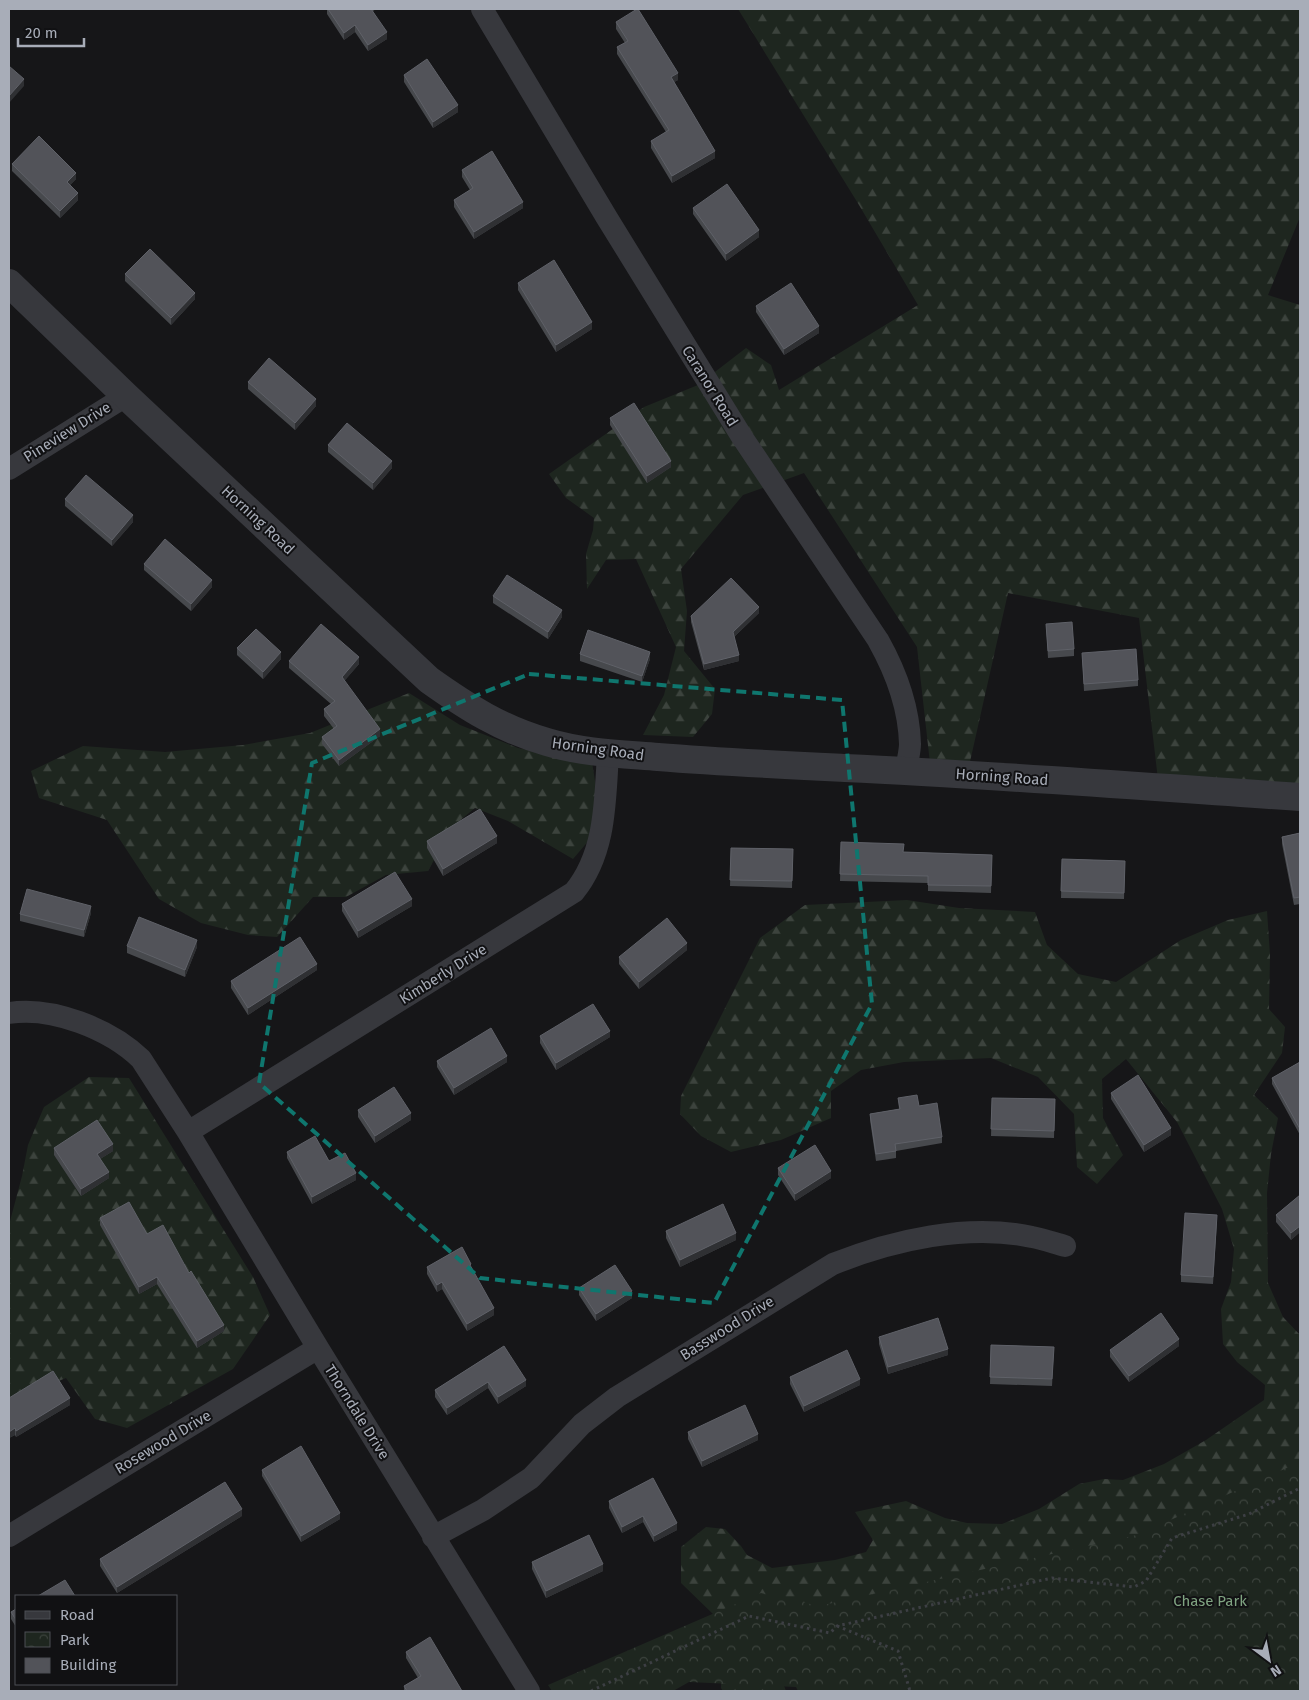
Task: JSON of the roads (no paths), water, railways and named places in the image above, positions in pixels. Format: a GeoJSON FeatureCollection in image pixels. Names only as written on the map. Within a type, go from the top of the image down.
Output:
{"type":"FeatureCollection","features":[{"type":"Feature","properties":{"kind":"street","name":"Caranor Road"},"geometry":{"type":"LineString","coordinates":[[482,9],[612,226],[742,437],[878,640],[891,663],[899,682],[907,716],[910,745],[906,771]]}},
{"type":"Feature","properties":{"kind":"street","name":"Horning Road"},"geometry":{"type":"LineString","coordinates":[[9,283],[126,396],[429,680],[471,709],[511,730],[548,742],[608,753],[1300,797]]}},
{"type":"Feature","properties":{"kind":"street","name":"Pineview Drive"},"geometry":{"type":"LineString","coordinates":[[9,469],[126,396]]}},
{"type":"Feature","properties":{"kind":"street","name":"Kimberly Drive"},"geometry":{"type":"LineString","coordinates":[[188,1132],[574,892],[584,880],[598,847],[603,817],[608,753]]}},
{"type":"Feature","properties":{"kind":"street","name":"Thorndale Drive"},"geometry":{"type":"LineString","coordinates":[[9,1013],[51,1014],[78,1021],[131,1049],[141,1059],[188,1132],[433,1537],[529,1691]]}},
{"type":"Feature","properties":{"kind":"street","name":"Basswood Drive"},"geometry":{"type":"LineString","coordinates":[[433,1537],[483,1510],[531,1478],[582,1424],[617,1397],[833,1264],[863,1252],[903,1242],[944,1235],[987,1232],[1031,1236],[1065,1246]]}},
{"type":"Feature","properties":{"kind":"street","name":"Rosewood Drive"},"geometry":{"type":"LineString","coordinates":[[9,1536],[318,1348]]}},
{"type":"Feature","properties":{"kind":"park label","name":"Chase Park"},"geometry":{"type":"Point","coordinates":[1210,1601]}}]}
